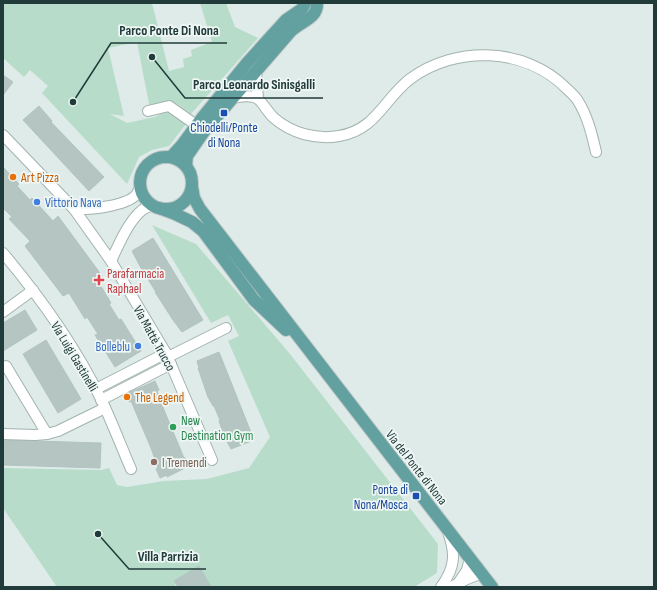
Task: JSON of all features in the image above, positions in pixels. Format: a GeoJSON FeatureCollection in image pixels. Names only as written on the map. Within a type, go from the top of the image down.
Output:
{"type":"FeatureCollection","features":[{"type":"Feature","properties":{"kind":"main road"},"geometry":{"type":"LineString","coordinates":[[171,157],[274,32],[290,16],[302,9],[306,3]]}},
{"type":"Feature","properties":{"kind":"main road"},"geometry":{"type":"LineString","coordinates":[[186,166],[187,156],[232,98],[290,32],[315,14],[317,10],[317,3]]}},
{"type":"Feature","properties":{"kind":"main road"},"geometry":{"type":"LineString","coordinates":[[164,157],[171,157],[179,160],[186,166],[190,172],[192,187],[186,200],[180,205],[174,208],[166,209],[156,206],[142,194],[140,187],[142,173],[150,162],[164,157]]}},
{"type":"Feature","properties":{"kind":"main road","name":"Via del Ponte di Nona"},"geometry":{"type":"LineString","coordinates":[[192,187],[194,198],[198,206],[492,587]]}},
{"type":"Feature","properties":{"kind":"main road","name":"Via del Ponte di Nona"},"geometry":{"type":"LineString","coordinates":[[156,206],[192,222],[203,231],[254,300],[319,363]]}},
{"type":"Feature","properties":{"kind":"street"},"geometry":{"type":"LineString","coordinates":[[232,98],[250,96],[258,99],[273,118],[291,129],[308,136],[339,136],[366,125],[409,80],[427,68],[457,57],[477,54],[495,55],[538,68],[557,80],[578,101],[587,119],[596,152]]}},
{"type":"Feature","properties":{"kind":"street"},"geometry":{"type":"LineString","coordinates":[[256,70],[258,99]]}},
{"type":"Feature","properties":{"kind":"street"},"geometry":{"type":"LineString","coordinates":[[148,111],[169,106],[196,126]]}},
{"type":"Feature","properties":{"kind":"street","name":"Via Mattè Trucco"},"geometry":{"type":"LineString","coordinates":[[3,135],[74,210],[111,261],[169,358],[212,460]]}},
{"type":"Feature","properties":{"kind":"street"},"geometry":{"type":"LineString","coordinates":[[74,210],[113,205],[129,200],[136,195],[140,187]]}},
{"type":"Feature","properties":{"kind":"street"},"geometry":{"type":"LineString","coordinates":[[111,261],[132,221],[140,211],[156,206]]}},
{"type":"Feature","properties":{"kind":"street","name":"Via Luigi Gastinelli"},"geometry":{"type":"LineString","coordinates":[[3,254],[33,290],[96,390],[131,469]]}},
{"type":"Feature","properties":{"kind":"street"},"geometry":{"type":"LineString","coordinates":[[3,312],[33,290]]}},
{"type":"Feature","properties":{"kind":"street"},"geometry":{"type":"LineString","coordinates":[[96,390],[169,358],[226,328]]}},
{"type":"Feature","properties":{"kind":"street"},"geometry":{"type":"LineString","coordinates":[[3,434],[35,435],[58,431],[103,404],[169,358]]}},
{"type":"Feature","properties":{"kind":"street"},"geometry":{"type":"LineString","coordinates":[[6,366],[47,434]]}},
{"type":"Feature","properties":{"kind":"street"},"geometry":{"type":"LineString","coordinates":[[441,587],[453,567],[453,549],[448,530]]}},
{"type":"Feature","properties":{"kind":"street"},"geometry":{"type":"LineString","coordinates":[[453,567],[470,558]]}},
{"type":"Feature","properties":{"kind":"street"},"geometry":{"type":"LineString","coordinates":[[454,585],[466,570],[470,558]]}},
{"type":"Feature","properties":{"kind":"street"},"geometry":{"type":"LineString","coordinates":[[454,585],[482,573]]}},
{"type":"Feature","properties":{"kind":"green space"},"geometry":{"type":"Polygon","coordinates":[[[3,3],[152,3],[169,71],[184,67],[183,59],[192,56],[191,50],[212,42],[200,3],[226,3],[235,27],[258,38],[191,114],[176,103],[150,109],[137,42],[108,48],[124,116],[110,114],[127,123],[155,117],[168,110],[186,124],[169,146],[152,150],[139,157],[127,184],[42,93],[48,86],[30,70],[24,77],[3,58],[3,3]]]}},
{"type":"Feature","properties":{"kind":"green space"},"geometry":{"type":"Polygon","coordinates":[[[152,225],[196,244],[290,354],[438,544],[437,573],[414,587],[211,587],[199,566],[174,581],[176,587],[57,587],[3,508],[3,468],[101,470],[109,468],[117,485],[127,487],[164,481],[207,479],[249,468],[270,437],[228,341],[239,336],[228,315],[211,323],[152,225]]]}},
{"type":"Feature","properties":{"kind":"building"},"geometry":{"type":"Polygon","coordinates":[[[3,75],[13,82],[3,95],[3,75]]]}},
{"type":"Feature","properties":{"kind":"building"},"geometry":{"type":"Polygon","coordinates":[[[39,106],[52,121],[51,122],[104,177],[89,191],[23,120],[39,106]]]}},
{"type":"Feature","properties":{"kind":"building"},"geometry":{"type":"Polygon","coordinates":[[[3,167],[19,184],[17,186],[30,200],[32,198],[53,221],[58,216],[100,273],[95,276],[111,303],[109,304],[119,320],[121,319],[141,351],[115,367],[95,335],[98,334],[87,317],[85,319],[69,293],[63,296],[25,246],[30,241],[9,219],[12,217],[3,208],[3,167]]]}},
{"type":"Feature","properties":{"kind":"building"},"geometry":{"type":"Polygon","coordinates":[[[153,238],[203,320],[182,332],[155,292],[132,251],[153,238]]]}},
{"type":"Feature","properties":{"kind":"building"},"geometry":{"type":"Polygon","coordinates":[[[25,310],[37,330],[3,351],[3,323],[25,310]]]}},
{"type":"Feature","properties":{"kind":"building"},"geometry":{"type":"Polygon","coordinates":[[[46,340],[81,399],[58,413],[23,354],[46,340]]]}},
{"type":"Feature","properties":{"kind":"building"},"geometry":{"type":"Polygon","coordinates":[[[219,352],[254,440],[231,449],[224,436],[219,421],[220,420],[214,406],[208,397],[197,361],[219,352]]]}},
{"type":"Feature","properties":{"kind":"building"},"geometry":{"type":"Polygon","coordinates":[[[155,381],[164,410],[184,458],[186,458],[189,466],[167,477],[167,475],[160,478],[156,469],[158,468],[151,448],[131,401],[129,402],[126,394],[155,381]]]}},
{"type":"Feature","properties":{"kind":"building"},"geometry":{"type":"Polygon","coordinates":[[[3,440],[101,443],[100,468],[3,465],[3,440]]]}},
{"type":"Feature","properties":{"kind":"building"},"geometry":{"type":"Polygon","coordinates":[[[199,566],[211,587],[178,587],[174,581],[199,566]]]}},
{"type":"Feature","properties":{"kind":"place","name":"Parco Leonardo Sinisgalli"},"geometry":{"type":"Point","coordinates":[152,57]}},
{"type":"Feature","properties":{"kind":"place","name":"Parco Ponte Di Nona"},"geometry":{"type":"Point","coordinates":[73,102]}},
{"type":"Feature","properties":{"kind":"place","name":"Chiodelli/Ponte di Nona"},"geometry":{"type":"Point","coordinates":[224,113]}},
{"type":"Feature","properties":{"kind":"place","name":"Art Pizza"},"geometry":{"type":"Point","coordinates":[13,177]}},
{"type":"Feature","properties":{"kind":"place","name":"Vittorio Nava"},"geometry":{"type":"Point","coordinates":[37,202]}},
{"type":"Feature","properties":{"kind":"place","name":"Parafarmacia Raphael"},"geometry":{"type":"Point","coordinates":[99,280]}},
{"type":"Feature","properties":{"kind":"place","name":"Bolleblu"},"geometry":{"type":"Point","coordinates":[138,346]}},
{"type":"Feature","properties":{"kind":"place","name":"The Legend"},"geometry":{"type":"Point","coordinates":[127,397]}},
{"type":"Feature","properties":{"kind":"place","name":"New Destination Gym"},"geometry":{"type":"Point","coordinates":[173,427]}},
{"type":"Feature","properties":{"kind":"place","name":"I Tremendi"},"geometry":{"type":"Point","coordinates":[154,462]}},
{"type":"Feature","properties":{"kind":"place","name":"Ponte di Nona/Mosca"},"geometry":{"type":"Point","coordinates":[416,496]}},
{"type":"Feature","properties":{"kind":"place","name":"Villa Parrizia"},"geometry":{"type":"Point","coordinates":[98,534]}}]}
